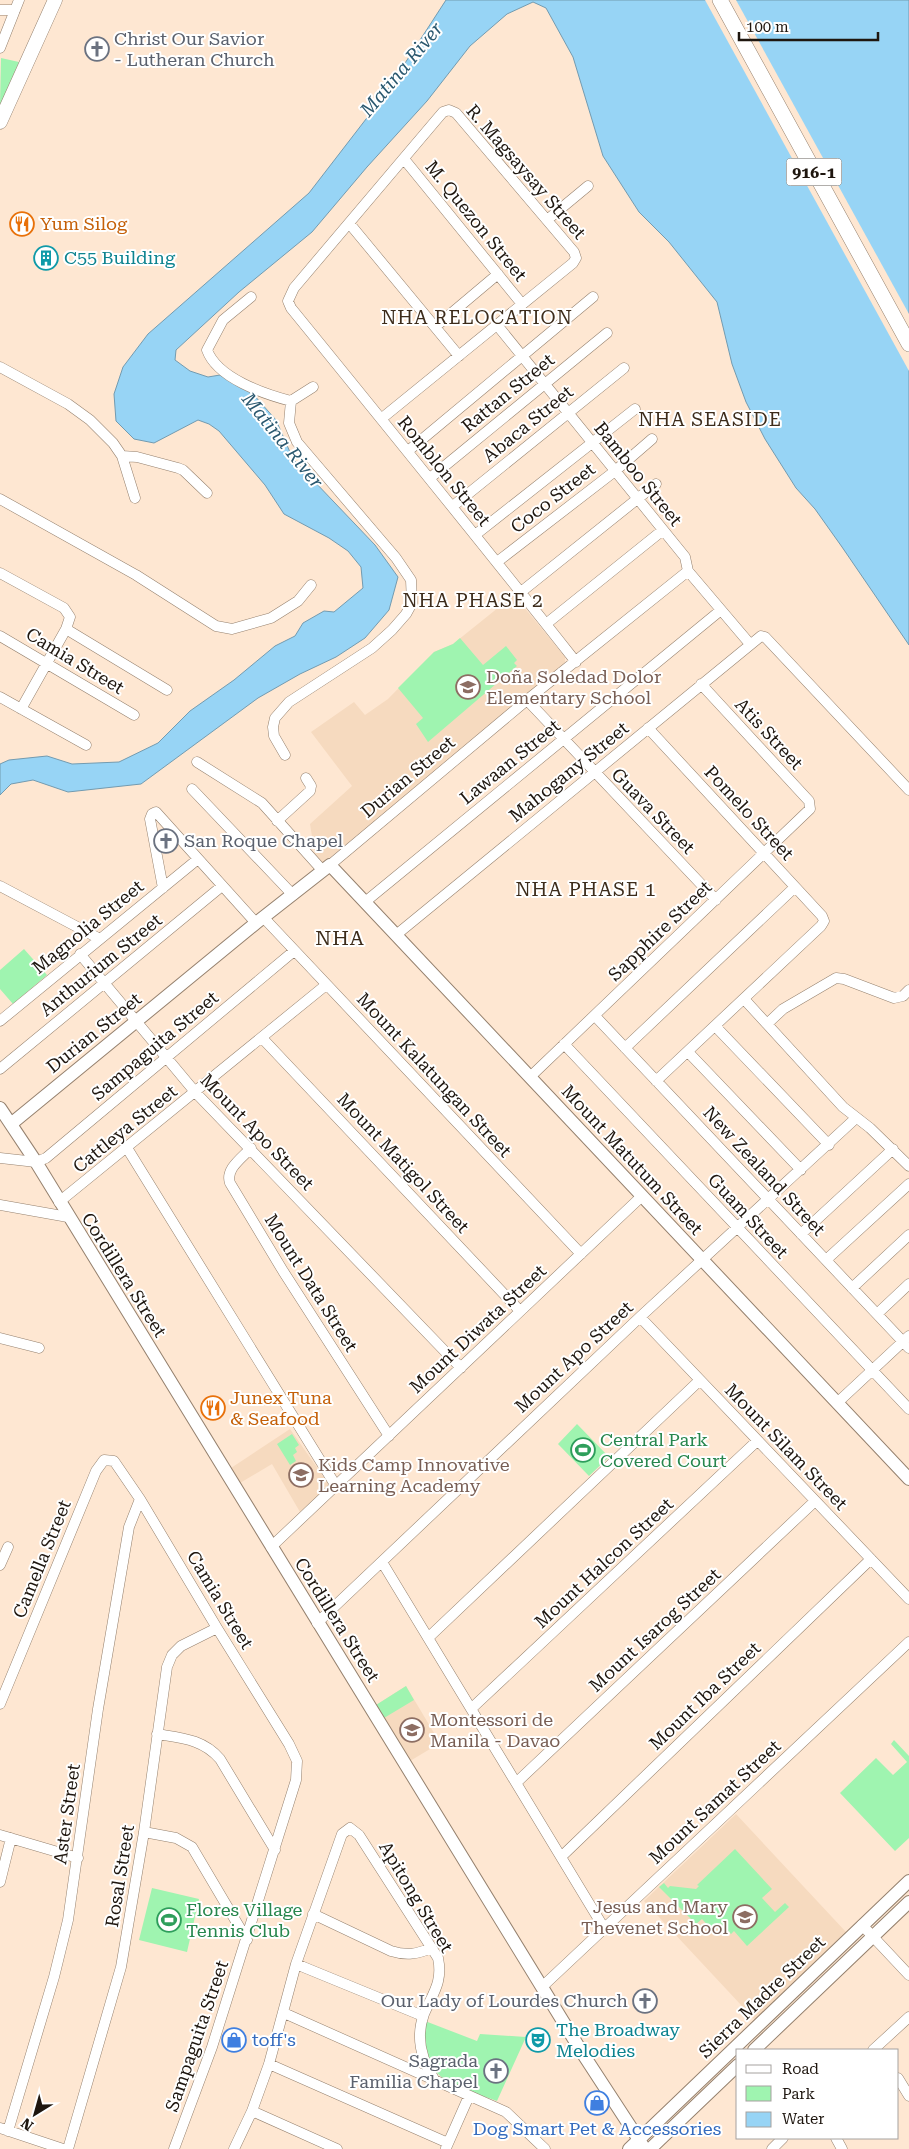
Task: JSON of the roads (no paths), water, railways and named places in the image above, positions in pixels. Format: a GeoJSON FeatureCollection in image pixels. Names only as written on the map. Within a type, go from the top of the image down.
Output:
{"type":"FeatureCollection","features":[{"type":"Feature","properties":{"kind":"main road"},"geometry":{"type":"LineString","coordinates":[[0,122],[55,0]]}},
{"type":"Feature","properties":{"kind":"main road","name":"916-1"},"geometry":{"type":"LineString","coordinates":[[720,0],[909,344]]}},
{"type":"Feature","properties":{"kind":"street"},"geometry":{"type":"LineString","coordinates":[[0,48],[19,0]]}},
{"type":"Feature","properties":{"kind":"street"},"geometry":{"type":"LineString","coordinates":[[0,10],[15,10]]}},
{"type":"Feature","properties":{"kind":"street","name":"R. Magsaysay Street"},"geometry":{"type":"LineString","coordinates":[[404,159],[443,112],[450,110],[456,114],[574,252],[576,258],[573,263],[522,304]]}},
{"type":"Feature","properties":{"kind":"street"},"geometry":{"type":"LineString","coordinates":[[404,159],[349,223],[458,356]]}},
{"type":"Feature","properties":{"kind":"street","name":"M. Quezon Street"},"geometry":{"type":"LineString","coordinates":[[404,159],[522,304]]}},
{"type":"Feature","properties":{"kind":"street"},"geometry":{"type":"LineString","coordinates":[[547,220],[588,186]]}},
{"type":"Feature","properties":{"kind":"street","name":"Romblon Street"},"geometry":{"type":"LineString","coordinates":[[349,223],[294,288],[288,301],[291,308],[453,506],[576,662]]}},
{"type":"Feature","properties":{"kind":"street"},"geometry":{"type":"LineString","coordinates":[[435,327],[498,274]]}},
{"type":"Feature","properties":{"kind":"street"},"geometry":{"type":"LineString","coordinates":[[251,297],[223,320],[207,350],[211,360],[218,368],[260,392],[291,401],[313,387]]}},
{"type":"Feature","properties":{"kind":"street"},"geometry":{"type":"LineString","coordinates":[[408,451],[593,297]]}},
{"type":"Feature","properties":{"kind":"street"},"geometry":{"type":"LineString","coordinates":[[381,419],[522,304]]}},
{"type":"Feature","properties":{"kind":"street","name":"Bamboo Street"},"geometry":{"type":"LineString","coordinates":[[496,325],[685,557],[688,571],[750,644]]}},
{"type":"Feature","properties":{"kind":"street","name":"Rattan Street"},"geometry":{"type":"LineString","coordinates":[[430,478],[607,333]]}},
{"type":"Feature","properties":{"kind":"street"},"geometry":{"type":"LineString","coordinates":[[0,366],[68,404],[90,420],[113,443],[122,456],[135,498]]}},
{"type":"Feature","properties":{"kind":"street","name":"Abaca Street"},"geometry":{"type":"LineString","coordinates":[[453,506],[624,368]]}},
{"type":"Feature","properties":{"kind":"street"},"geometry":{"type":"LineString","coordinates":[[285,755],[274,736],[275,718],[289,702],[372,648],[392,630],[406,614],[412,603],[412,580],[396,558],[297,442],[289,422],[291,401]]}},
{"type":"Feature","properties":{"kind":"street"},"geometry":{"type":"LineString","coordinates":[[475,535],[635,409]]}},
{"type":"Feature","properties":{"kind":"street","name":"Coco Street"},"geometry":{"type":"LineString","coordinates":[[497,562],[615,471],[652,439]]}},
{"type":"Feature","properties":{"kind":"street"},"geometry":{"type":"LineString","coordinates":[[122,456],[137,457],[178,468],[206,494]]}},
{"type":"Feature","properties":{"kind":"street"},"geometry":{"type":"LineString","coordinates":[[521,592],[656,484]]}},
{"type":"Feature","properties":{"kind":"street"},"geometry":{"type":"LineString","coordinates":[[0,499],[136,576],[216,626],[232,629],[271,618],[298,601],[310,584]]}},
{"type":"Feature","properties":{"kind":"street"},"geometry":{"type":"LineString","coordinates":[[546,624],[663,530]]}},
{"type":"Feature","properties":{"kind":"street","name":"Durian Street"},"geometry":{"type":"LineString","coordinates":[[4,1115],[136,1022],[260,920],[327,868],[527,700],[688,571]]}},
{"type":"Feature","properties":{"kind":"street"},"geometry":{"type":"LineString","coordinates":[[0,573],[64,608],[70,616],[66,629],[21,709]]}},
{"type":"Feature","properties":{"kind":"street","name":"Lawaan Street"},"geometry":{"type":"LineString","coordinates":[[365,902],[721,610]]}},
{"type":"Feature","properties":{"kind":"street"},"geometry":{"type":"LineString","coordinates":[[66,629],[167,690]]}},
{"type":"Feature","properties":{"kind":"street","name":"Camia Street"},"geometry":{"type":"LineString","coordinates":[[0,636],[134,715]]}},
{"type":"Feature","properties":{"kind":"street","name":"Mahogany Street"},"geometry":{"type":"LineString","coordinates":[[396,935],[762,636],[909,790]]}},
{"type":"Feature","properties":{"kind":"street","name":"Atis Street"},"geometry":{"type":"LineString","coordinates":[[701,684],[809,801],[811,807]]}},
{"type":"Feature","properties":{"kind":"street"},"geometry":{"type":"LineString","coordinates":[[0,697],[86,745]]}},
{"type":"Feature","properties":{"kind":"street","name":"Guava Street"},"geometry":{"type":"LineString","coordinates":[[527,700],[716,900]]}},
{"type":"Feature","properties":{"kind":"street","name":"Pomelo Street"},"geometry":{"type":"LineString","coordinates":[[648,728],[822,916],[824,921],[744,999]]}},
{"type":"Feature","properties":{"kind":"street","name":"Mount Matutum Street"},"geometry":{"type":"LineString","coordinates":[[198,762],[256,798],[277,821],[365,902],[909,1479]]}},
{"type":"Feature","properties":{"kind":"street"},"geometry":{"type":"LineString","coordinates":[[277,821],[310,791],[312,786],[306,778]]}},
{"type":"Feature","properties":{"kind":"street"},"geometry":{"type":"LineString","coordinates":[[192,789],[293,895]]}},
{"type":"Feature","properties":{"kind":"street","name":"Sapphire Street"},"geometry":{"type":"LineString","coordinates":[[530,1077],[808,812],[811,807]]}},
{"type":"Feature","properties":{"kind":"street","name":"Mount Kalatungan Street"},"geometry":{"type":"LineString","coordinates":[[163,888],[150,818],[153,812],[158,813],[222,886],[294,951],[581,1254]]}},
{"type":"Feature","properties":{"kind":"street","name":"Magnolia Street"},"geometry":{"type":"LineString","coordinates":[[0,1021],[198,859]]}},
{"type":"Feature","properties":{"kind":"street"},"geometry":{"type":"LineString","coordinates":[[0,886],[100,938]]}},
{"type":"Feature","properties":{"kind":"street","name":"Anthurium Street"},"geometry":{"type":"LineString","coordinates":[[0,1069],[222,886]]}},
{"type":"Feature","properties":{"kind":"street"},"geometry":{"type":"LineString","coordinates":[[625,1048],[795,888]]}},
{"type":"Feature","properties":{"kind":"street","name":"Sampaguita Street"},"geometry":{"type":"LineString","coordinates":[[36,1162],[51,1155],[294,951]]}},
{"type":"Feature","properties":{"kind":"street","name":"Mount Apo Street"},"geometry":{"type":"LineString","coordinates":[[80,954],[165,1058],[196,1092],[461,1368]]}},
{"type":"Feature","properties":{"kind":"street"},"geometry":{"type":"LineString","coordinates":[[767,1024],[783,1009],[836,978],[844,979],[894,998],[904,996],[909,990]]}},
{"type":"Feature","properties":{"kind":"street","name":"Cattleya Street"},"geometry":{"type":"LineString","coordinates":[[59,1202],[326,985]]}},
{"type":"Feature","properties":{"kind":"street"},"geometry":{"type":"LineString","coordinates":[[656,1081],[744,999],[835,1100],[870,1128],[909,1166]]}},
{"type":"Feature","properties":{"kind":"street","name":"New Zealand Street"},"geometry":{"type":"LineString","coordinates":[[595,1016],[852,1288],[907,1342]]}},
{"type":"Feature","properties":{"kind":"street"},"geometry":{"type":"LineString","coordinates":[[715,1026],[829,1145]]}},
{"type":"Feature","properties":{"kind":"street","name":"Mount Matigol Street"},"geometry":{"type":"LineString","coordinates":[[262,1038],[520,1311]]}},
{"type":"Feature","properties":{"kind":"street","name":"Guam Street"},"geometry":{"type":"LineString","coordinates":[[564,1044],[909,1409]]}},
{"type":"Feature","properties":{"kind":"street"},"geometry":{"type":"LineString","coordinates":[[688,1052],[801,1170]]}},
{"type":"Feature","properties":{"kind":"street","name":"Cordillera Street"},"geometry":{"type":"LineString","coordinates":[[4,1115],[36,1162],[583,2054],[642,2144]]}},
{"type":"Feature","properties":{"kind":"street","name":"Mount Apo Street"},"geometry":{"type":"LineString","coordinates":[[317,1623],[640,1317],[829,1145],[856,1118]]}},
{"type":"Feature","properties":{"kind":"street"},"geometry":{"type":"LineString","coordinates":[[127,1148],[336,1486]]}},
{"type":"Feature","properties":{"kind":"street","name":"Mount Data Street"},"geometry":{"type":"LineString","coordinates":[[251,1148],[228,1174],[230,1183],[283,1271],[389,1436]]}},
{"type":"Feature","properties":{"kind":"street"},"geometry":{"type":"LineString","coordinates":[[801,1234],[893,1149]]}},
{"type":"Feature","properties":{"kind":"street"},"geometry":{"type":"LineString","coordinates":[[0,1158],[36,1162]]}},
{"type":"Feature","properties":{"kind":"street"},"geometry":{"type":"LineString","coordinates":[[826,1260],[909,1184]]}},
{"type":"Feature","properties":{"kind":"street","name":"Mount Diwata Street"},"geometry":{"type":"LineString","coordinates":[[271,1547],[642,1196]]}},
{"type":"Feature","properties":{"kind":"street"},"geometry":{"type":"LineString","coordinates":[[0,1204],[68,1217]]}},
{"type":"Feature","properties":{"kind":"street"},"geometry":{"type":"LineString","coordinates":[[852,1288],[909,1235]]}},
{"type":"Feature","properties":{"kind":"street"},"geometry":{"type":"LineString","coordinates":[[877,1314],[909,1284]]}},
{"type":"Feature","properties":{"kind":"street","name":"Mount Silam Street"},"geometry":{"type":"LineString","coordinates":[[640,1317],[909,1599]]}},
{"type":"Feature","properties":{"kind":"street"},"geometry":{"type":"LineString","coordinates":[[0,1338],[39,1348]]}},
{"type":"Feature","properties":{"kind":"street"},"geometry":{"type":"LineString","coordinates":[[837,1403],[907,1342]]}},
{"type":"Feature","properties":{"kind":"street"},"geometry":{"type":"LineString","coordinates":[[429,1637],[700,1380]]}},
{"type":"Feature","properties":{"kind":"street","name":"Mount Halcon Street"},"geometry":{"type":"LineString","coordinates":[[472,1708],[757,1441]]}},
{"type":"Feature","properties":{"kind":"street","name":"Camella Street"},"geometry":{"type":"LineString","coordinates":[[0,1704],[96,1471],[104,1460],[109,1460]]}},
{"type":"Feature","properties":{"kind":"street","name":"Camia Street"},"geometry":{"type":"LineString","coordinates":[[109,1460],[118,1465],[140,1498],[217,1628],[290,1744],[297,1761]]}},
{"type":"Feature","properties":{"kind":"street","name":"Aster Street"},"geometry":{"type":"LineString","coordinates":[[4,2130],[54,1977],[68,1920],[98,1708],[126,1546],[132,1520],[140,1498]]}},
{"type":"Feature","properties":{"kind":"street","name":"Mount Isarog Street"},"geometry":{"type":"LineString","coordinates":[[517,1782],[815,1500]]}},
{"type":"Feature","properties":{"kind":"street"},"geometry":{"type":"LineString","coordinates":[[0,1566],[8,1547]]}},
{"type":"Feature","properties":{"kind":"street","name":"Mount Iba Street"},"geometry":{"type":"LineString","coordinates":[[562,1856],[871,1559]]}},
{"type":"Feature","properties":{"kind":"street"},"geometry":{"type":"LineString","coordinates":[[382,1562],[604,1928]]}},
{"type":"Feature","properties":{"kind":"street","name":"Rosal Street"},"geometry":{"type":"LineString","coordinates":[[68,2149],[121,1966],[144,1832],[167,1667],[172,1655],[181,1646],[217,1628]]}},
{"type":"Feature","properties":{"kind":"street","name":"Mount Samat Street"},"geometry":{"type":"LineString","coordinates":[[542,1986],[909,1642]]}},
{"type":"Feature","properties":{"kind":"street"},"geometry":{"type":"LineString","coordinates":[[157,1734],[195,1741],[213,1751],[220,1758],[276,1850]]}},
{"type":"Feature","properties":{"kind":"street","name":"Sampaguita Street"},"geometry":{"type":"LineString","coordinates":[[174,2149],[194,2099],[276,1850],[296,1780],[297,1761]]}},
{"type":"Feature","properties":{"kind":"street","name":"Apitong Street"},"geometry":{"type":"LineString","coordinates":[[314,1914],[342,1834],[350,1828],[359,1835],[438,1958],[441,1971],[439,1981],[423,2016],[420,2048],[428,2070],[435,2082]]}},
{"type":"Feature","properties":{"kind":"street"},"geometry":{"type":"LineString","coordinates":[[144,1832],[176,1838],[192,1847],[247,1940]]}},
{"type":"Feature","properties":{"kind":"street"},"geometry":{"type":"LineString","coordinates":[[0,1835],[78,1858]]}},
{"type":"Feature","properties":{"kind":"street"},"geometry":{"type":"LineString","coordinates":[[0,1882],[11,1838]]}},
{"type":"Feature","properties":{"kind":"street","name":"Sierra Madre Street"},"geometry":{"type":"LineString","coordinates":[[737,2049],[909,1881]]}},
{"type":"Feature","properties":{"kind":"street","name":"Sierra Madre Street"},"geometry":{"type":"LineString","coordinates":[[755,2049],[909,1902]]}},
{"type":"Feature","properties":{"kind":"street"},"geometry":{"type":"LineString","coordinates":[[234,2149],[252,2111],[269,2064],[296,1964],[314,1914],[404,1955],[432,1948]]}},
{"type":"Feature","properties":{"kind":"street"},"geometry":{"type":"LineString","coordinates":[[862,1925],[909,1975]]}},
{"type":"Feature","properties":{"kind":"street"},"geometry":{"type":"LineString","coordinates":[[296,1964],[423,2016]]}},
{"type":"Feature","properties":{"kind":"street"},"geometry":{"type":"LineString","coordinates":[[284,2013],[435,2082],[506,2112],[545,2149]]}},
{"type":"Feature","properties":{"kind":"street"},"geometry":{"type":"LineString","coordinates":[[877,2049],[909,2017]]}},
{"type":"Feature","properties":{"kind":"street","name":"Sierra Madre Street"},"geometry":{"type":"LineString","coordinates":[[628,2149],[642,2144],[736,2050]]}},
{"type":"Feature","properties":{"kind":"street"},"geometry":{"type":"LineString","coordinates":[[269,2064],[447,2146],[469,2096]]}},
{"type":"Feature","properties":{"kind":"street","name":"Sierra Madre Street"},"geometry":{"type":"LineString","coordinates":[[650,2149],[736,2067]]}},
{"type":"Feature","properties":{"kind":"street"},"geometry":{"type":"LineString","coordinates":[[899,2080],[909,2096]]}},
{"type":"Feature","properties":{"kind":"street"},"geometry":{"type":"LineString","coordinates":[[252,2111],[337,2149]]}},
{"type":"Feature","properties":{"kind":"street"},"geometry":{"type":"LineString","coordinates":[[4,2130],[63,2149]]}},
{"type":"Feature","properties":{"kind":"street"},"geometry":{"type":"LineString","coordinates":[[772,2149],[783,2139]]}},
{"type":"Feature","properties":{"kind":"water","name":"Matina River"},"geometry":{"type":"Polygon","coordinates":[[[446,0],[909,0],[909,645],[815,509],[796,488],[765,439],[746,402],[732,364],[717,302],[669,242],[639,212],[603,156],[573,57],[546,8],[533,2],[507,14],[470,46],[427,101],[367,167],[312,232],[239,292],[176,350],[175,360],[190,371],[208,377],[220,375],[234,381],[253,394],[276,420],[293,459],[375,545],[398,577],[389,610],[365,638],[336,657],[300,674],[258,698],[141,784],[68,792],[33,780],[11,784],[0,795],[0,764],[9,760],[47,756],[72,764],[119,762],[158,743],[190,711],[234,680],[275,646],[295,636],[303,623],[324,611],[334,612],[363,588],[361,567],[348,551],[329,538],[284,514],[265,485],[219,431],[209,424],[198,420],[154,443],[134,439],[116,421],[114,394],[123,367],[148,334],[309,193],[383,97],[446,0]]]}},
{"type":"Feature","properties":{"kind":"place","name":"Christ Our Savior - Lutheran Church"},"geometry":{"type":"Point","coordinates":[97,49]}},
{"type":"Feature","properties":{"kind":"place","name":"Yum Silog"},"geometry":{"type":"Point","coordinates":[22,224]}},
{"type":"Feature","properties":{"kind":"place","name":"C55 Building"},"geometry":{"type":"Point","coordinates":[46,258]}},
{"type":"Feature","properties":{"kind":"place","name":"Doña Soledad Dolor Elementary School"},"geometry":{"type":"Point","coordinates":[468,687]}},
{"type":"Feature","properties":{"kind":"place","name":"San Roque Chapel"},"geometry":{"type":"Point","coordinates":[166,841]}},
{"type":"Feature","properties":{"kind":"place","name":"Junex Tuna & Seafood"},"geometry":{"type":"Point","coordinates":[213,1408]}},
{"type":"Feature","properties":{"kind":"place","name":"Central Park Covered Court"},"geometry":{"type":"Point","coordinates":[583,1450]}},
{"type":"Feature","properties":{"kind":"place","name":"Kids Camp Innovative Learning Academy"},"geometry":{"type":"Point","coordinates":[301,1475]}},
{"type":"Feature","properties":{"kind":"place","name":"Montessori de Manila - Davao"},"geometry":{"type":"Point","coordinates":[412,1730]}},
{"type":"Feature","properties":{"kind":"place","name":"Jesus and Mary Thevenet School"},"geometry":{"type":"Point","coordinates":[745,1917]}},
{"type":"Feature","properties":{"kind":"place","name":"Flores Village Tennis Club"},"geometry":{"type":"Point","coordinates":[169,1920]}},
{"type":"Feature","properties":{"kind":"place","name":"Our Lady of Lourdes Church"},"geometry":{"type":"Point","coordinates":[645,2001]}},
{"type":"Feature","properties":{"kind":"place","name":"toff's"},"geometry":{"type":"Point","coordinates":[234,2040]}},
{"type":"Feature","properties":{"kind":"place","name":"The Broadway Melodies"},"geometry":{"type":"Point","coordinates":[538,2040]}},
{"type":"Feature","properties":{"kind":"place","name":"Sagrada Familia Chapel"},"geometry":{"type":"Point","coordinates":[496,2071]}},
{"type":"Feature","properties":{"kind":"place","name":"Dog Smart Pet & Accessories"},"geometry":{"type":"Point","coordinates":[597,2103]}},
{"type":"Feature","properties":{"kind":"district","name":"NHA RELOCATION"},"geometry":{"type":"Point","coordinates":[477,317]}},
{"type":"Feature","properties":{"kind":"district","name":"NHA SEASIDE"},"geometry":{"type":"Point","coordinates":[710,419]}},
{"type":"Feature","properties":{"kind":"district","name":"NHA PHASE 2"},"geometry":{"type":"Point","coordinates":[473,600]}},
{"type":"Feature","properties":{"kind":"district","name":"NHA PHASE 1"},"geometry":{"type":"Point","coordinates":[586,889]}},
{"type":"Feature","properties":{"kind":"district","name":"NHA"},"geometry":{"type":"Point","coordinates":[340,938]}}]}
